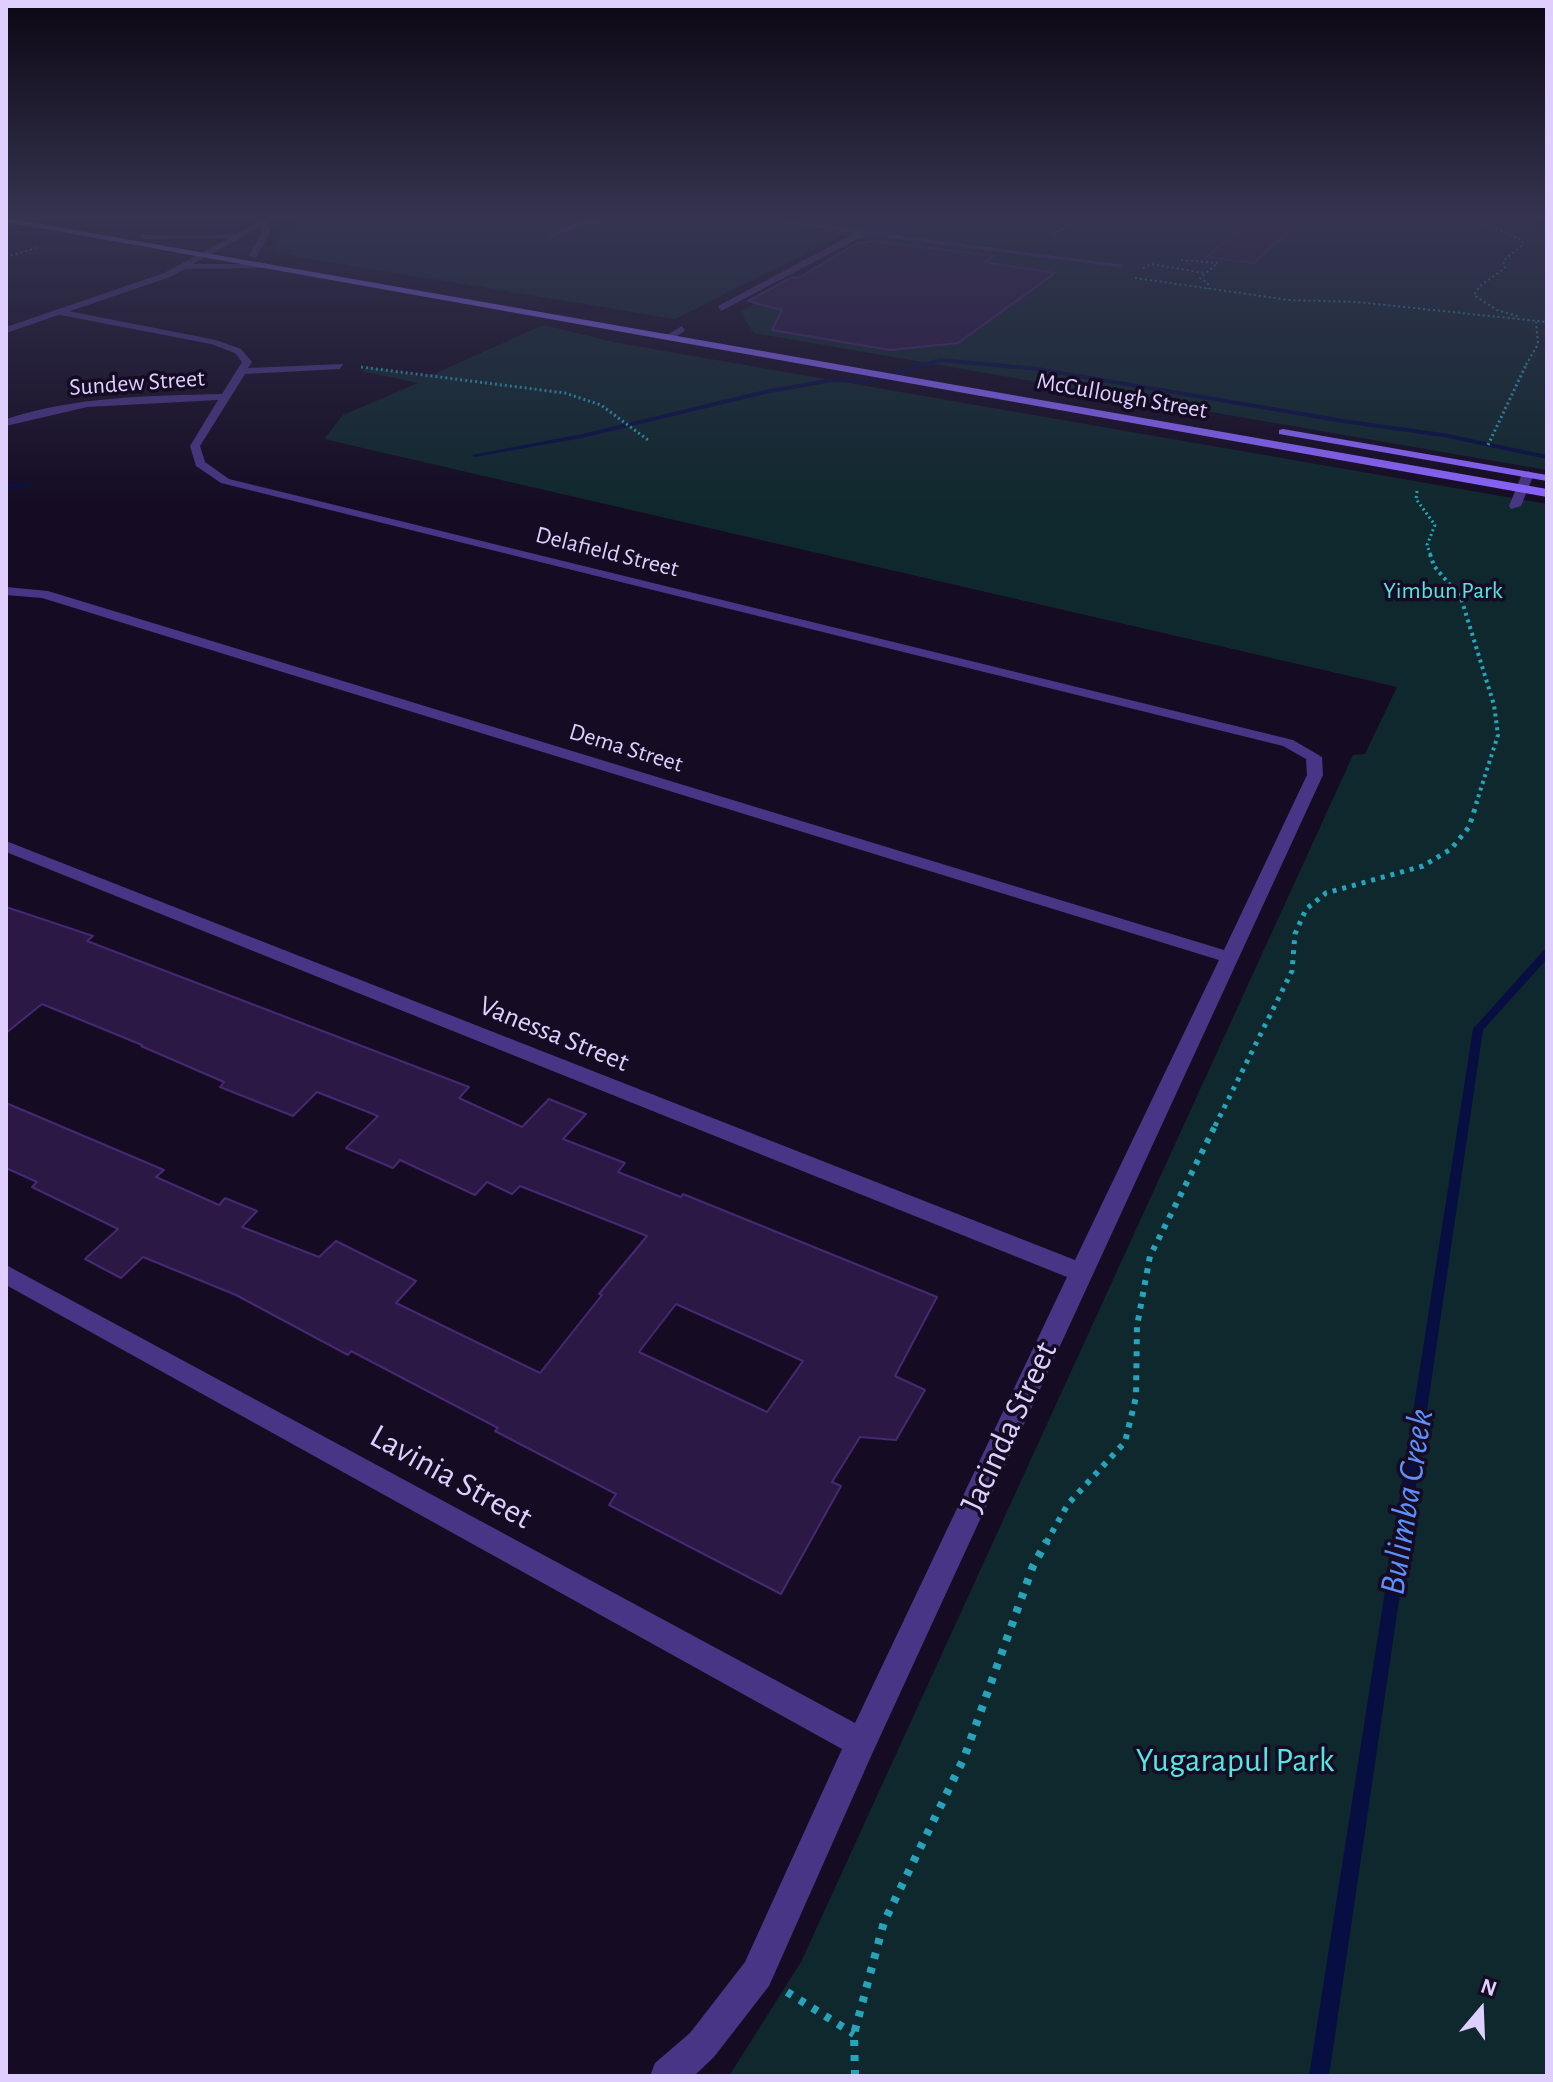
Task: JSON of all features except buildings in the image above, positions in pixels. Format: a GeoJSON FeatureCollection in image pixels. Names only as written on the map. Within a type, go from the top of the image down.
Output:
{"type":"FeatureCollection","features":[{"type":"Feature","properties":{"kind":"main road","name":"McCullough Street"},"geometry":{"type":"LineString","coordinates":[[533,314],[874,374],[924,371],[1142,408]]}},
{"type":"Feature","properties":{"kind":"main road","name":"McCullough Street"},"geometry":{"type":"LineString","coordinates":[[595,314],[1547,493]]}},
{"type":"Feature","properties":{"kind":"main road"},"geometry":{"type":"LineString","coordinates":[[1267,430],[1547,478]]}},
{"type":"Feature","properties":{"kind":"street"},"geometry":{"type":"LineString","coordinates":[[6,330],[52,314]]}},
{"type":"Feature","properties":{"kind":"street"},"geometry":{"type":"LineString","coordinates":[[69,314],[213,342],[238,351],[247,362],[242,371]]}},
{"type":"Feature","properties":{"kind":"street"},"geometry":{"type":"LineString","coordinates":[[667,338],[682,329]]}},
{"type":"Feature","properties":{"kind":"street"},"geometry":{"type":"LineString","coordinates":[[242,371],[340,366]]}},
{"type":"Feature","properties":{"kind":"street","name":"Delafield Street"},"geometry":{"type":"LineString","coordinates":[[242,371],[195,446],[195,456],[204,470],[225,481],[1288,743],[1314,757]]}},
{"type":"Feature","properties":{"kind":"street","name":"Sundew Street"},"geometry":{"type":"LineString","coordinates":[[6,423],[81,404],[124,399],[226,397]]}},
{"type":"Feature","properties":{"kind":"street"},"geometry":{"type":"LineString","coordinates":[[1515,506],[1528,474]]}},
{"type":"Feature","properties":{"kind":"street","name":"Dema Street"},"geometry":{"type":"LineString","coordinates":[[6,591],[43,594],[1231,958]]}},
{"type":"Feature","properties":{"kind":"street","name":"Jacinda Street"},"geometry":{"type":"LineString","coordinates":[[668,2076],[702,2045],[757,1974],[861,1743],[1315,775],[1314,757]]}},
{"type":"Feature","properties":{"kind":"street","name":"Vanessa Street"},"geometry":{"type":"LineString","coordinates":[[6,846],[1082,1273]]}},
{"type":"Feature","properties":{"kind":"street","name":"Lavinia Street"},"geometry":{"type":"LineString","coordinates":[[6,1274],[861,1743]]}},
{"type":"Feature","properties":{"kind":"path"},"geometry":{"type":"LineString","coordinates":[[1466,314],[1547,322]]}},
{"type":"Feature","properties":{"kind":"path"},"geometry":{"type":"LineString","coordinates":[[1511,314],[1536,322]]}},
{"type":"Feature","properties":{"kind":"path"},"geometry":{"type":"LineString","coordinates":[[1491,439],[1514,386],[1538,344],[1536,322]]}},
{"type":"Feature","properties":{"kind":"path"},"geometry":{"type":"LineString","coordinates":[[340,366],[420,378],[512,383],[573,396],[597,403],[632,433],[648,440]]}},
{"type":"Feature","properties":{"kind":"path"},"geometry":{"type":"LineString","coordinates":[[855,2076],[854,2034],[884,1922],[964,1758],[1033,1566],[1068,1504],[1125,1442],[1136,1397],[1137,1326],[1150,1256],[1292,971],[1295,934],[1306,909],[1326,893],[1423,866],[1451,849],[1469,827],[1498,735],[1494,705],[1461,598],[1434,566],[1427,545],[1435,525],[1416,499],[1417,489],[1422,485],[1461,478]]}},
{"type":"Feature","properties":{"kind":"path"},"geometry":{"type":"LineString","coordinates":[[757,1974],[854,2034]]}},
{"type":"Feature","properties":{"kind":"green space"},"geometry":{"type":"Polygon","coordinates":[[[646,314],[685,314],[675,319],[646,314]]]}},
{"type":"Feature","properties":{"kind":"green space"},"geometry":{"type":"Polygon","coordinates":[[[741,314],[1547,314],[1547,470],[754,333],[741,314]]]}},
{"type":"Feature","properties":{"kind":"green space","name":"Yugarapul Park"},"geometry":{"type":"Polygon","coordinates":[[[543,325],[618,343],[1547,504],[1547,2076],[729,2076],[801,1962],[1353,755],[1365,754],[1397,687],[324,439],[343,415],[418,383],[361,371],[369,367],[420,376],[434,374],[543,325]]]}},
{"type":"Feature","properties":{"kind":"waterway"},"geometry":{"type":"LineString","coordinates":[[475,455],[582,436],[765,392],[832,380],[870,381],[940,360],[1038,369],[1443,435],[1547,457]]}},
{"type":"Feature","properties":{"kind":"waterway"},"geometry":{"type":"LineString","coordinates":[[6,487],[28,484]]}},
{"type":"Feature","properties":{"kind":"waterway","name":"Bulimba Creek"},"geometry":{"type":"LineString","coordinates":[[1319,2076],[1478,1029],[1547,953]]}},
{"type":"Feature","properties":{"kind":"park label","name":"Yimbun Park"},"geometry":{"type":"Point","coordinates":[1443,591]}}]}
